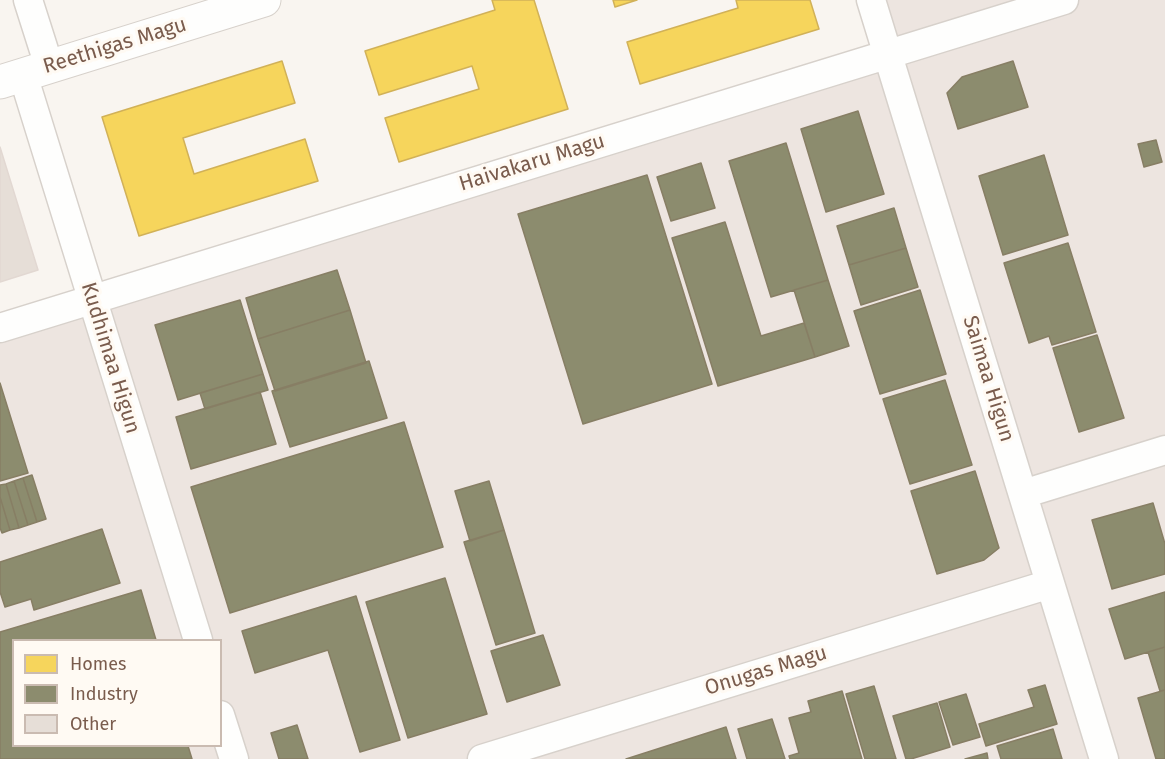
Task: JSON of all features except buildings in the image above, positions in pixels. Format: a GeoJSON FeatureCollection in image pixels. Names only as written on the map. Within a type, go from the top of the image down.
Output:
{"type":"FeatureCollection","features":[{"type":"Feature","properties":{"kind":"street","name":"Kudhimaa Higun"},"geometry":{"type":"LineString","coordinates":[[28,0],[24,74],[198,639]]}},
{"type":"Feature","properties":{"kind":"street","name":"Reethigas Magu"},"geometry":{"type":"LineString","coordinates":[[24,74],[264,0]]}},
{"type":"Feature","properties":{"kind":"street","name":"Saimaa Higun"},"geometry":{"type":"LineString","coordinates":[[871,0],[1104,759]]}},
{"type":"Feature","properties":{"kind":"street","name":"Haivakaru Magu"},"geometry":{"type":"LineString","coordinates":[[0,328],[1064,0]]}},
{"type":"Feature","properties":{"kind":"street"},"geometry":{"type":"LineString","coordinates":[[1023,494],[1165,450]]}},
{"type":"Feature","properties":{"kind":"street","name":"Onugas Magu"},"geometry":{"type":"LineString","coordinates":[[482,759],[1050,584]]}},
{"type":"Feature","properties":{"kind":"street"},"geometry":{"type":"LineString","coordinates":[[222,721],[234,759]]}},
{"type":"Feature","properties":{"kind":"shaded area"},"geometry":{"type":"Polygon","coordinates":[[[871,0],[1165,0],[1165,759],[0,759],[0,328],[887,55],[871,0]]]}}]}
